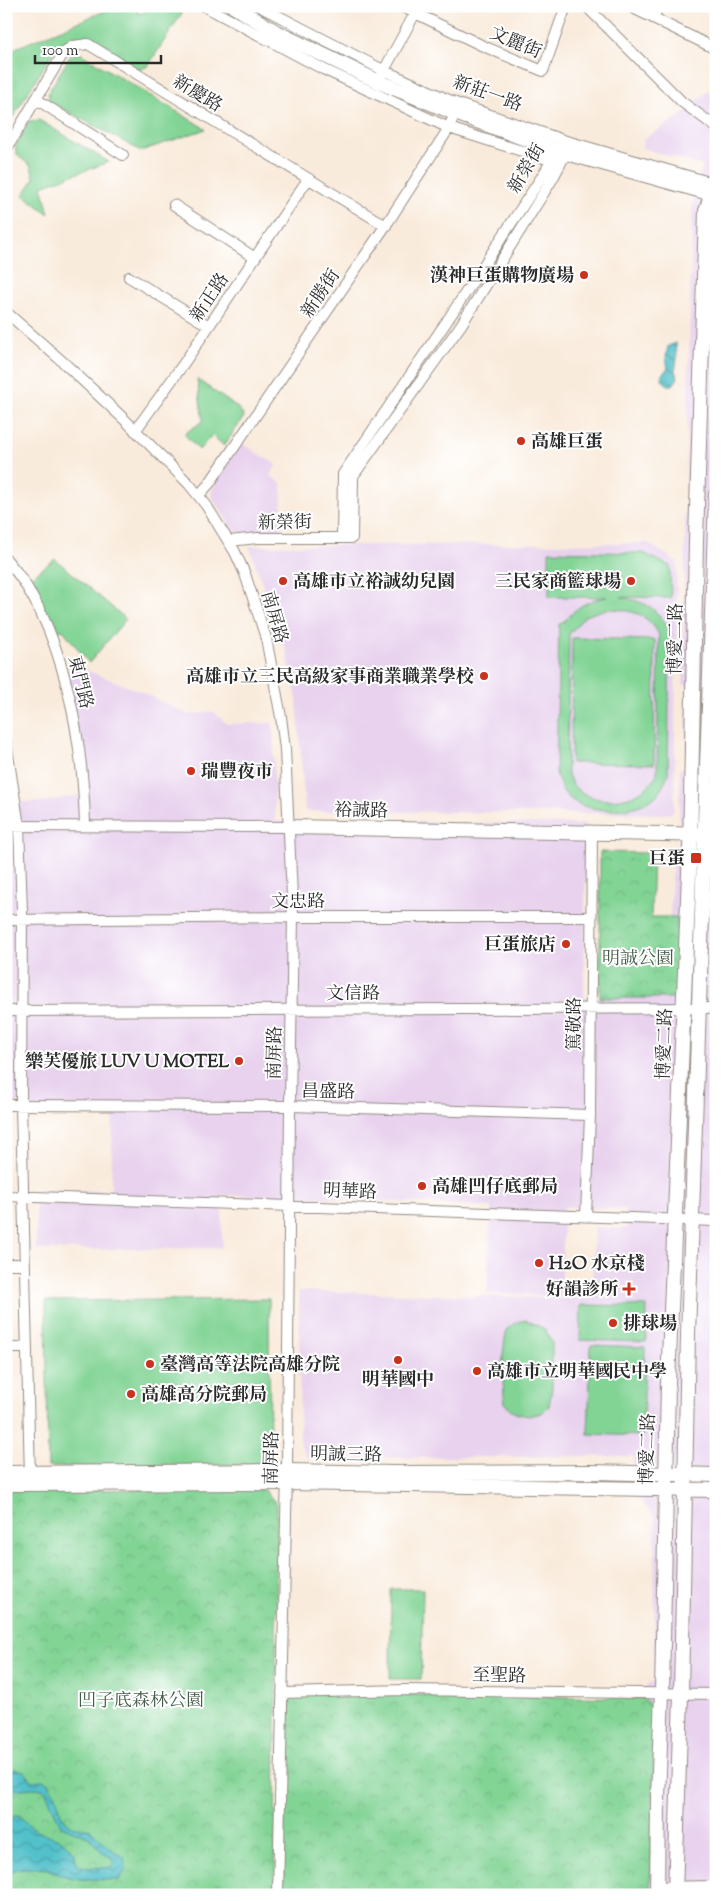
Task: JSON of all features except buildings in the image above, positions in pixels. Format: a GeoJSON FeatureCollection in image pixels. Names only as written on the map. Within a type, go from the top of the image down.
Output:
{"type":"FeatureCollection","features":[{"type":"Feature","properties":{"kind":"main road","name":"新莊一路"},"geometry":{"type":"LineString","coordinates":[[234,6],[278,33],[378,82],[562,147],[715,192]]}},
{"type":"Feature","properties":{"kind":"main road","name":"博愛二路"},"geometry":{"type":"LineString","coordinates":[[657,1891],[665,1474],[690,834],[696,540],[706,211],[715,192]]}},
{"type":"Feature","properties":{"kind":"main road","name":"博愛二路"},"geometry":{"type":"LineString","coordinates":[[674,1890],[681,1694],[684,1474],[699,1007],[710,835],[716,495]]}},
{"type":"Feature","properties":{"kind":"main road","name":"裕誠路"},"geometry":{"type":"LineString","coordinates":[[289,827],[710,835]]}},
{"type":"Feature","properties":{"kind":"main road","name":"明誠三路"},"geometry":{"type":"LineString","coordinates":[[6,1473],[30,1478],[716,1474]]}},
{"type":"Feature","properties":{"kind":"main road","name":"明誠三路"},"geometry":{"type":"LineString","coordinates":[[287,1477],[716,1490]]}},
{"type":"Feature","properties":{"kind":"main road","name":"明誠三路"},"geometry":{"type":"LineString","coordinates":[[6,1484],[30,1478]]}},
{"type":"Feature","properties":{"kind":"street","name":"新莊一路"},"geometry":{"type":"LineString","coordinates":[[204,6],[278,46],[378,82]]}},
{"type":"Feature","properties":{"kind":"street","name":"新莊一路"},"geometry":{"type":"LineString","coordinates":[[259,6],[449,128],[544,158],[562,147]]}},
{"type":"Feature","properties":{"kind":"street"},"geometry":{"type":"LineString","coordinates":[[378,82],[417,10],[401,6]]}},
{"type":"Feature","properties":{"kind":"street","name":"文麗街"},"geometry":{"type":"LineString","coordinates":[[417,10],[543,71],[566,6]]}},
{"type":"Feature","properties":{"kind":"street"},"geometry":{"type":"LineString","coordinates":[[586,6],[682,102],[716,127]]}},
{"type":"Feature","properties":{"kind":"street"},"geometry":{"type":"LineString","coordinates":[[629,6],[716,49]]}},
{"type":"Feature","properties":{"kind":"street"},"geometry":{"type":"LineString","coordinates":[[653,18],[659,6]]}},
{"type":"Feature","properties":{"kind":"street","name":"新慶路"},"geometry":{"type":"LineString","coordinates":[[6,150],[64,52],[73,46],[88,44],[386,226]]}},
{"type":"Feature","properties":{"kind":"street"},"geometry":{"type":"LineString","coordinates":[[36,99],[124,155]]}},
{"type":"Feature","properties":{"kind":"street","name":"新勝街"},"geometry":{"type":"LineString","coordinates":[[199,495],[209,484],[386,226],[449,128],[456,108]]}},
{"type":"Feature","properties":{"kind":"street","name":"新榮街"},"geometry":{"type":"LineString","coordinates":[[347,538],[343,474],[449,319],[562,147]]}},
{"type":"Feature","properties":{"kind":"street","name":"新榮街"},"geometry":{"type":"LineString","coordinates":[[347,538],[353,476],[461,325],[553,178],[562,147]]}},
{"type":"Feature","properties":{"kind":"street","name":"新正路"},"geometry":{"type":"LineString","coordinates":[[135,431],[209,326],[308,179]]}},
{"type":"Feature","properties":{"kind":"street"},"geometry":{"type":"LineString","coordinates":[[174,204],[255,258]]}},
{"type":"Feature","properties":{"kind":"street"},"geometry":{"type":"LineString","coordinates":[[129,277],[209,326]]}},
{"type":"Feature","properties":{"kind":"street","name":"南屏路"},"geometry":{"type":"LineString","coordinates":[[6,312],[64,363],[199,495],[229,541],[245,574],[266,638],[281,716],[285,749],[293,917],[287,1477],[278,1895]]}},
{"type":"Feature","properties":{"kind":"street"},"geometry":{"type":"LineString","coordinates":[[449,319],[461,325]]}},
{"type":"Feature","properties":{"kind":"street","name":"新榮街"},"geometry":{"type":"LineString","coordinates":[[229,541],[258,538],[347,538]]}},
{"type":"Feature","properties":{"kind":"street","name":"東門路"},"geometry":{"type":"LineString","coordinates":[[6,559],[36,601],[46,622],[59,660],[80,749],[85,796],[85,825]]}},
{"type":"Feature","properties":{"kind":"street"},"geometry":{"type":"LineString","coordinates":[[6,742],[19,826],[23,920],[21,1011],[22,1196],[30,1478]]}},
{"type":"Feature","properties":{"kind":"street","name":"裕誠路"},"geometry":{"type":"LineString","coordinates":[[6,826],[289,827]]}},
{"type":"Feature","properties":{"kind":"street","name":"篤敬路"},"geometry":{"type":"LineString","coordinates":[[586,1216],[590,1115],[592,832]]}},
{"type":"Feature","properties":{"kind":"street","name":"文忠路"},"geometry":{"type":"LineString","coordinates":[[6,920],[293,917],[591,917]]}},
{"type":"Feature","properties":{"kind":"street","name":"文信路"},"geometry":{"type":"LineString","coordinates":[[6,1011],[591,1007],[716,1008]]}},
{"type":"Feature","properties":{"kind":"street","name":"昌盛路"},"geometry":{"type":"LineString","coordinates":[[6,1105],[290,1106],[590,1115]]}},
{"type":"Feature","properties":{"kind":"street","name":"明華路"},"geometry":{"type":"LineString","coordinates":[[6,1196],[716,1221]]}},
{"type":"Feature","properties":{"kind":"street"},"geometry":{"type":"LineString","coordinates":[[6,1264],[25,1264]]}},
{"type":"Feature","properties":{"kind":"street"},"geometry":{"type":"LineString","coordinates":[[6,1348],[26,1348]]}},
{"type":"Feature","properties":{"kind":"street","name":"至聖路"},"geometry":{"type":"LineString","coordinates":[[282,1693],[406,1690],[716,1694]]}},
{"type":"Feature","properties":{"kind":"street"},"geometry":{"type":"LineString","coordinates":[[657,1891],[716,1886]]}},
{"type":"Feature","properties":{"kind":"shaded area"},"geometry":{"type":"Polygon","coordinates":[[[716,84],[716,1895],[650,1895],[655,1711],[644,1698],[645,1687],[654,1680],[655,1517],[634,1493],[633,1456],[308,1458],[300,1445],[299,1291],[592,1299],[594,1227],[627,1228],[625,1209],[564,1207],[561,1296],[487,1293],[491,1207],[294,1196],[222,1195],[222,1248],[36,1250],[36,1190],[111,1191],[113,1109],[6,1108],[6,802],[43,802],[84,794],[65,672],[86,670],[140,691],[189,715],[213,711],[227,724],[273,723],[275,821],[586,824],[584,998],[677,998],[676,917],[670,917],[673,855],[671,849],[679,850],[680,768],[686,768],[687,685],[683,685],[692,215],[694,193],[703,166],[642,148],[644,139],[680,116],[716,84]]]}},
{"type":"Feature","properties":{"kind":"shaded area"},"geometry":{"type":"Polygon","coordinates":[[[241,443],[277,465],[270,475],[282,484],[281,533],[241,533],[234,530],[211,496],[212,490],[241,443]]]}},
{"type":"Feature","properties":{"kind":"shaded area","name":"高雄市立三民高級家事商業職業學校"},"geometry":{"type":"Polygon","coordinates":[[[648,543],[677,562],[674,811],[669,814],[305,811],[297,699],[287,653],[249,546],[648,543]]]}},
{"type":"Feature","properties":{"kind":"green space"},"geometry":{"type":"Polygon","coordinates":[[[117,6],[136,6],[139,14],[161,7],[171,8],[182,13],[148,66],[139,70],[91,40],[75,38],[58,44],[13,117],[6,113],[6,52],[117,6]]]}},
{"type":"Feature","properties":{"kind":"green space"},"geometry":{"type":"Polygon","coordinates":[[[78,52],[206,129],[141,151],[50,102],[48,93],[70,56],[78,52]]]}},
{"type":"Feature","properties":{"kind":"green space"},"geometry":{"type":"Polygon","coordinates":[[[39,120],[109,162],[42,186],[49,214],[23,195],[34,179],[31,166],[18,156],[15,148],[29,121],[39,120]]]}},
{"type":"Feature","properties":{"kind":"green space"},"geometry":{"type":"Polygon","coordinates":[[[197,379],[239,409],[244,417],[224,446],[212,435],[199,450],[184,434],[203,421],[197,379]]]}},
{"type":"Feature","properties":{"kind":"green space"},"geometry":{"type":"Polygon","coordinates":[[[549,551],[643,553],[670,566],[671,598],[621,597],[645,604],[651,608],[661,617],[670,633],[668,774],[657,795],[642,805],[618,810],[592,808],[570,799],[561,787],[556,773],[559,624],[563,623],[582,605],[607,597],[549,597],[549,551]],[[606,609],[585,616],[569,634],[567,771],[570,780],[576,788],[585,795],[608,800],[632,796],[643,790],[651,783],[657,773],[659,635],[644,617],[630,611],[606,609]]]}},
{"type":"Feature","properties":{"kind":"green space"},"geometry":{"type":"Polygon","coordinates":[[[55,559],[126,619],[89,663],[63,630],[54,632],[27,580],[55,559]]]}},
{"type":"Feature","properties":{"kind":"green space"},"geometry":{"type":"Polygon","coordinates":[[[572,638],[655,640],[654,764],[571,763],[572,638]]]}},
{"type":"Feature","properties":{"kind":"green space","name":"明誠公園"},"geometry":{"type":"Polygon","coordinates":[[[600,852],[653,853],[651,917],[677,917],[677,998],[600,998],[600,852]]]}},
{"type":"Feature","properties":{"kind":"green space"},"geometry":{"type":"Polygon","coordinates":[[[269,1299],[270,1464],[48,1467],[46,1301],[269,1299]]]}},
{"type":"Feature","properties":{"kind":"green space","name":"排球場"},"geometry":{"type":"Polygon","coordinates":[[[581,1305],[647,1306],[646,1342],[580,1340],[581,1305]]]}},
{"type":"Feature","properties":{"kind":"green space"},"geometry":{"type":"Polygon","coordinates":[[[526,1320],[545,1329],[552,1343],[552,1388],[549,1406],[542,1413],[528,1416],[515,1413],[505,1404],[503,1376],[503,1357],[507,1329],[515,1323],[526,1320]]]}},
{"type":"Feature","properties":{"kind":"green space"},"geometry":{"type":"Polygon","coordinates":[[[591,1345],[645,1347],[643,1436],[588,1434],[591,1345]]]}},
{"type":"Feature","properties":{"kind":"green space","name":"凹子底森林公園"},"geometry":{"type":"Polygon","coordinates":[[[263,1489],[277,1504],[275,1895],[6,1895],[6,1490],[263,1489]]]}},
{"type":"Feature","properties":{"kind":"green space"},"geometry":{"type":"Polygon","coordinates":[[[391,1589],[423,1589],[421,1679],[390,1679],[391,1589]]]}},
{"type":"Feature","properties":{"kind":"green space"},"geometry":{"type":"Polygon","coordinates":[[[284,1693],[644,1698],[655,1711],[650,1895],[283,1895],[284,1693]]]}},
{"type":"Feature","properties":{"kind":"water"},"geometry":{"type":"Polygon","coordinates":[[[676,343],[677,359],[675,371],[678,378],[673,385],[668,385],[662,380],[662,374],[668,369],[666,356],[668,346],[676,343]]]}},
{"type":"Feature","properties":{"kind":"water"},"geometry":{"type":"Polygon","coordinates":[[[14,1769],[24,1771],[32,1781],[44,1780],[50,1783],[50,1787],[56,1795],[61,1814],[66,1821],[72,1826],[91,1830],[108,1847],[124,1857],[126,1870],[119,1880],[80,1879],[68,1877],[47,1869],[34,1868],[16,1869],[6,1875],[6,1819],[18,1815],[36,1831],[62,1840],[74,1852],[76,1861],[80,1866],[104,1868],[114,1865],[113,1859],[99,1849],[90,1838],[61,1826],[45,1790],[10,1788],[6,1780],[7,1773],[14,1769]]]}},
{"type":"Feature","properties":{"kind":"place","name":"漢神巨蛋購物廣場"},"geometry":{"type":"Point","coordinates":[584,275]}},
{"type":"Feature","properties":{"kind":"place","name":"高雄巨蛋"},"geometry":{"type":"Point","coordinates":[521,441]}},
{"type":"Feature","properties":{"kind":"place","name":"高雄市立裕誠幼兒園"},"geometry":{"type":"Point","coordinates":[283,581]}},
{"type":"Feature","properties":{"kind":"place","name":"三民家商籃球場"},"geometry":{"type":"Point","coordinates":[631,581]}},
{"type":"Feature","properties":{"kind":"place","name":"高雄市立三民高級家事商業職業學校"},"geometry":{"type":"Point","coordinates":[484,676]}},
{"type":"Feature","properties":{"kind":"place","name":"瑞豐夜市"},"geometry":{"type":"Point","coordinates":[191,771]}},
{"type":"Feature","properties":{"kind":"place","name":"巨蛋"},"geometry":{"type":"Point","coordinates":[696,858]}},
{"type":"Feature","properties":{"kind":"place","name":"巨蛋旅店"},"geometry":{"type":"Point","coordinates":[566,944]}},
{"type":"Feature","properties":{"kind":"place","name":"樂芙優旅 LUV U MOTEL"},"geometry":{"type":"Point","coordinates":[239,1061]}},
{"type":"Feature","properties":{"kind":"place","name":"高雄凹仔底郵局"},"geometry":{"type":"Point","coordinates":[422,1186]}},
{"type":"Feature","properties":{"kind":"place","name":"H2O 水京棧"},"geometry":{"type":"Point","coordinates":[539,1263]}},
{"type":"Feature","properties":{"kind":"place","name":"好韻診所"},"geometry":{"type":"Point","coordinates":[629,1289]}},
{"type":"Feature","properties":{"kind":"place","name":"排球場"},"geometry":{"type":"Point","coordinates":[613,1323]}},
{"type":"Feature","properties":{"kind":"place","name":"明華國中"},"geometry":{"type":"Point","coordinates":[398,1360]}},
{"type":"Feature","properties":{"kind":"place","name":"臺灣高等法院高雄分院"},"geometry":{"type":"Point","coordinates":[150,1364]}},
{"type":"Feature","properties":{"kind":"place","name":"高雄市立明華國民中學"},"geometry":{"type":"Point","coordinates":[477,1371]}},
{"type":"Feature","properties":{"kind":"place","name":"高雄高分院郵局"},"geometry":{"type":"Point","coordinates":[131,1394]}}]}
